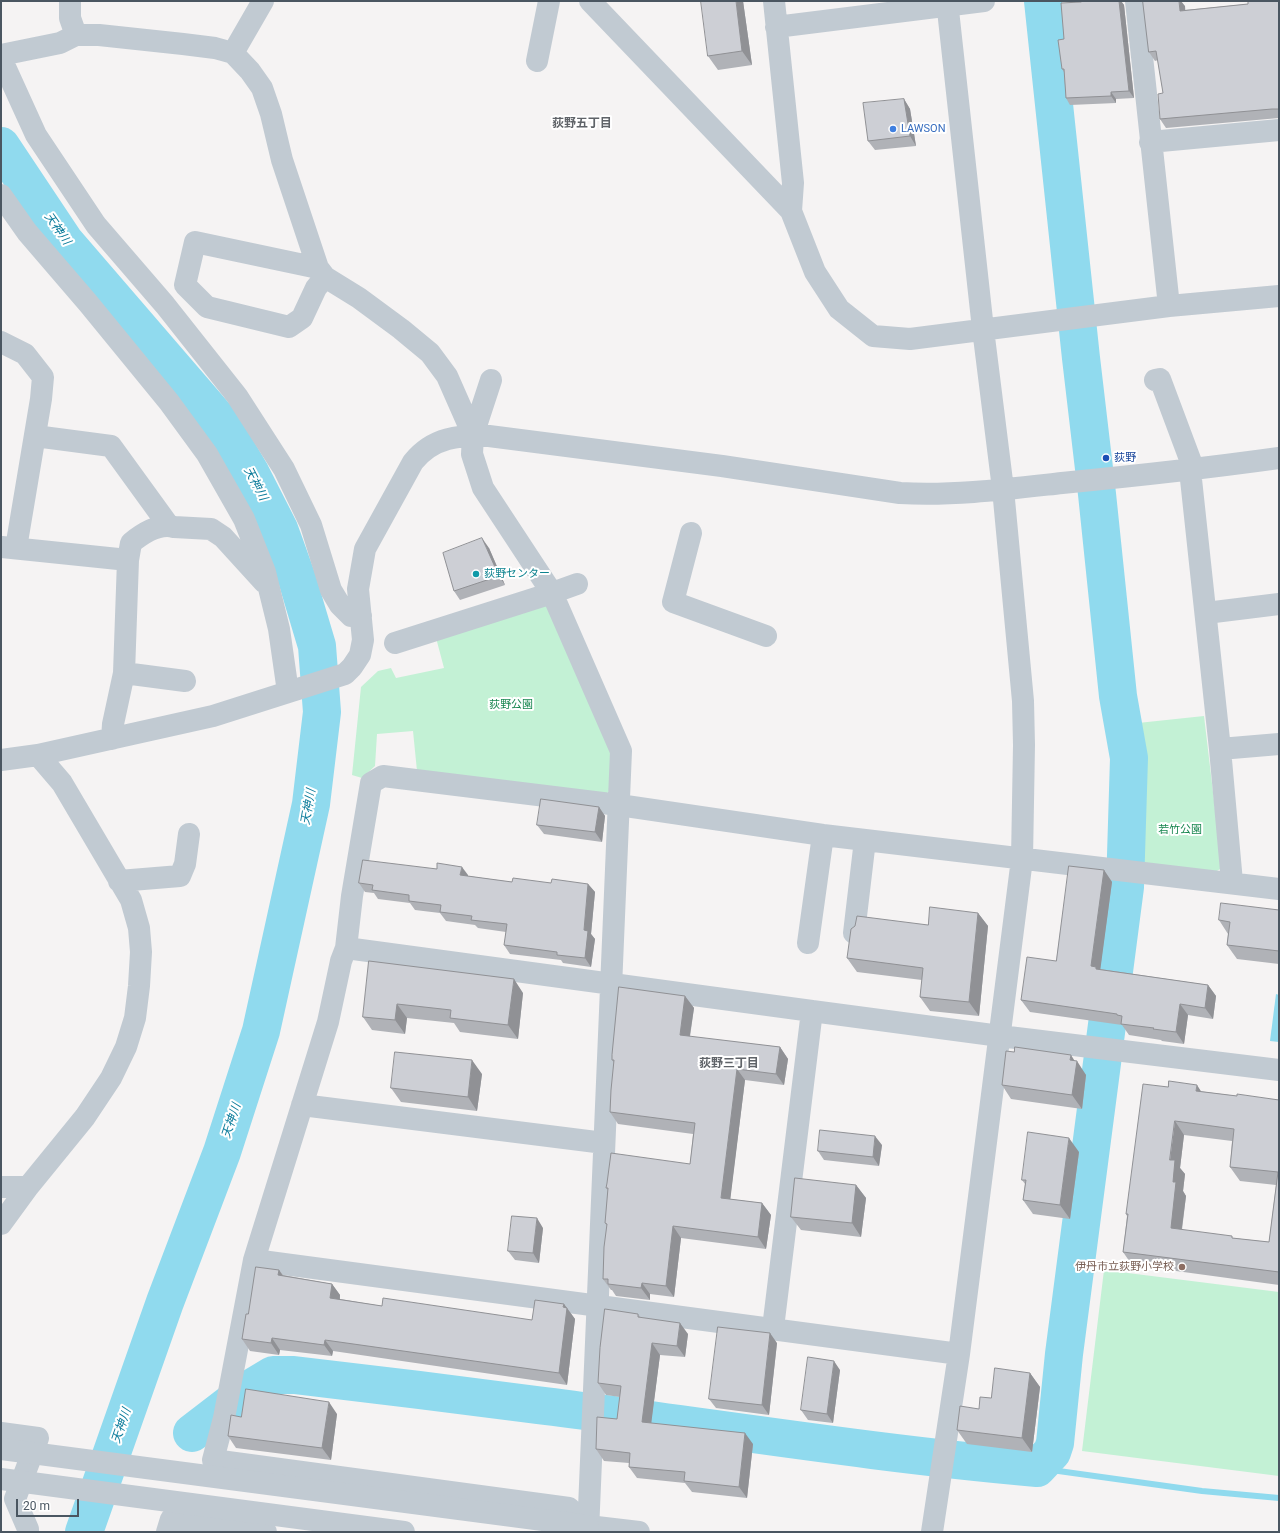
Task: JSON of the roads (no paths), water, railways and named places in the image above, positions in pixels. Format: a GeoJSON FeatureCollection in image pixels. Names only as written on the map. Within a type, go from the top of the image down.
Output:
{"type":"FeatureCollection","features":[{"type":"Feature","properties":{"kind":"street"},"geometry":{"type":"LineString","coordinates":[[70,1],[70,18],[76,35]]}},
{"type":"Feature","properties":{"kind":"street"},"geometry":{"type":"LineString","coordinates":[[233,53],[263,1]]}},
{"type":"Feature","properties":{"kind":"street"},"geometry":{"type":"LineString","coordinates":[[537,61],[549,1]]}},
{"type":"Feature","properties":{"kind":"street"},"geometry":{"type":"LineString","coordinates":[[590,1],[791,211],[815,272],[839,309],[873,336],[910,339],[1170,306],[1279,296]]}},
{"type":"Feature","properties":{"kind":"street"},"geometry":{"type":"LineString","coordinates":[[774,1],[793,183],[791,211]]}},
{"type":"Feature","properties":{"kind":"street"},"geometry":{"type":"LineString","coordinates":[[776,27],[948,3],[984,1]]}},
{"type":"Feature","properties":{"kind":"street"},"geometry":{"type":"LineString","coordinates":[[1136,1],[1150,142],[1170,306]]}},
{"type":"Feature","properties":{"kind":"street"},"geometry":{"type":"LineString","coordinates":[[932,1532],[959,1354],[1022,859],[1024,745],[1022,700],[1003,489],[983,329],[948,3]]}},
{"type":"Feature","properties":{"kind":"street"},"geometry":{"type":"LineString","coordinates":[[361,616],[351,616],[340,604],[331,590],[311,525],[284,469],[237,396],[165,305],[96,225],[36,135],[1,57],[60,43],[76,35],[99,35],[176,43],[215,48],[233,53],[250,71],[262,88],[271,114],[282,160],[321,272],[316,288],[302,318],[289,327],[207,308],[185,285],[195,242],[321,272],[401,329],[430,354],[447,376],[473,435]]}},
{"type":"Feature","properties":{"kind":"street"},"geometry":{"type":"LineString","coordinates":[[1150,142],[1279,130]]}},
{"type":"Feature","properties":{"kind":"street"},"geometry":{"type":"LineString","coordinates":[[1,195],[27,232],[88,303],[164,396],[207,454],[244,519],[265,572],[279,629],[288,692]]}},
{"type":"Feature","properties":{"kind":"street"},"geometry":{"type":"LineString","coordinates":[[1,342],[25,354],[43,377],[35,436],[9,547],[128,560]]}},
{"type":"Feature","properties":{"kind":"street"},"geometry":{"type":"LineString","coordinates":[[1154,380],[1160,379],[1192,470],[1232,882]]}},
{"type":"Feature","properties":{"kind":"street"},"geometry":{"type":"LineString","coordinates":[[491,380],[473,435],[472,454],[483,488],[552,593],[622,751],[588,1529]]}},
{"type":"Feature","properties":{"kind":"street"},"geometry":{"type":"LineString","coordinates":[[1,760],[38,755],[213,716],[345,674],[360,655],[363,640],[358,589],[365,549],[413,462],[421,452],[437,443],[451,438],[473,435],[489,436],[722,466],[900,492],[928,494],[1003,489],[1192,470],[1279,458]]}},
{"type":"Feature","properties":{"kind":"street"},"geometry":{"type":"LineString","coordinates":[[35,436],[111,446],[169,526]]}},
{"type":"Feature","properties":{"kind":"street"},"geometry":{"type":"LineString","coordinates":[[112,739],[113,724],[124,673],[128,560],[131,543],[144,533],[169,526],[211,529],[222,537],[269,588]]}},
{"type":"Feature","properties":{"kind":"street"},"geometry":{"type":"LineString","coordinates":[[692,533],[672,602],[766,636]]}},
{"type":"Feature","properties":{"kind":"street"},"geometry":{"type":"LineString","coordinates":[[395,643],[577,584]]}},
{"type":"Feature","properties":{"kind":"street"},"geometry":{"type":"LineString","coordinates":[[1206,613],[1279,604]]}},
{"type":"Feature","properties":{"kind":"street"},"geometry":{"type":"LineString","coordinates":[[124,673],[185,681]]}},
{"type":"Feature","properties":{"kind":"street"},"geometry":{"type":"LineString","coordinates":[[1220,749],[1279,744]]}},
{"type":"Feature","properties":{"kind":"street"},"geometry":{"type":"LineString","coordinates":[[1,1224],[28,1187],[85,1117],[111,1078],[126,1048],[135,1018],[139,986],[141,952],[139,928],[131,900],[62,783],[38,755]]}},
{"type":"Feature","properties":{"kind":"street"},"geometry":{"type":"LineString","coordinates":[[588,1529],[569,1508],[213,1460],[224,1418],[254,1260],[328,1022],[341,961],[346,948],[352,896],[370,783],[383,776],[619,805],[823,835],[1232,882],[1279,889]]}},
{"type":"Feature","properties":{"kind":"street"},"geometry":{"type":"LineString","coordinates":[[119,881],[180,876],[193,865],[189,834]]}},
{"type":"Feature","properties":{"kind":"street"},"geometry":{"type":"LineString","coordinates":[[808,943],[823,835]]}},
{"type":"Feature","properties":{"kind":"street"},"geometry":{"type":"LineString","coordinates":[[854,933],[865,840]]}},
{"type":"Feature","properties":{"kind":"street"},"geometry":{"type":"LineString","coordinates":[[346,948],[1000,1036],[1279,1070]]}},
{"type":"Feature","properties":{"kind":"street"},"geometry":{"type":"LineString","coordinates":[[773,1328],[812,1011]]}},
{"type":"Feature","properties":{"kind":"street"},"geometry":{"type":"LineString","coordinates":[[302,1104],[604,1143]]}},
{"type":"Feature","properties":{"kind":"street"},"geometry":{"type":"LineString","coordinates":[[1,1187],[28,1187]]}},
{"type":"Feature","properties":{"kind":"street"},"geometry":{"type":"LineString","coordinates":[[254,1260],[959,1354]]}},
{"type":"Feature","properties":{"kind":"street"},"geometry":{"type":"LineString","coordinates":[[1,1433],[38,1438],[8,1499],[28,1529],[28,1532]]}},
{"type":"Feature","properties":{"kind":"street"},"geometry":{"type":"LineString","coordinates":[[1,1449],[588,1529],[639,1532]]}},
{"type":"Feature","properties":{"kind":"street"},"geometry":{"type":"LineString","coordinates":[[1,1479],[404,1532]]}},
{"type":"Feature","properties":{"kind":"street"},"geometry":{"type":"LineString","coordinates":[[167,1532],[171,1519],[266,1532]]}},
{"type":"Feature","properties":{"kind":"water"},"geometry":{"type":"Polygon","coordinates":[[[1276,994],[1279,995],[1279,1042],[1270,1041],[1276,994]]]}},
{"type":"Feature","properties":{"kind":"waterway"},"geometry":{"type":"LineString","coordinates":[[192,1433],[248,1390],[273,1375],[294,1375],[593,1412],[846,1447],[973,1462],[1037,1468],[1052,1452],[1055,1443],[1064,1354],[1125,887],[1129,758],[1118,696],[1043,1]]}},
{"type":"Feature","properties":{"kind":"waterway","name":"天神川"},"geometry":{"type":"LineString","coordinates":[[1,146],[65,242],[221,423],[251,474],[279,529],[297,579],[317,646],[322,712],[311,804],[261,1031],[222,1152],[165,1302],[84,1532]]}},
{"type":"Feature","properties":{"kind":"waterway"},"geometry":{"type":"LineString","coordinates":[[1037,1468],[1202,1491],[1279,1498]]}},
{"type":"Feature","properties":{"kind":"place","name":"LAWSON"},"geometry":{"type":"Point","coordinates":[893,129]}},
{"type":"Feature","properties":{"kind":"place","name":"荻野"},"geometry":{"type":"Point","coordinates":[1106,458]}},
{"type":"Feature","properties":{"kind":"place","name":"荻野センター"},"geometry":{"type":"Point","coordinates":[476,574]}},
{"type":"Feature","properties":{"kind":"place","name":"伊丹市立荻野小学校"},"geometry":{"type":"Point","coordinates":[1182,1267]}},
{"type":"Feature","properties":{"kind":"district","name":"荻野五丁目"},"geometry":{"type":"Point","coordinates":[582,124]}},
{"type":"Feature","properties":{"kind":"district","name":"荻野三丁目"},"geometry":{"type":"Point","coordinates":[729,1064]}},
{"type":"Feature","properties":{"kind":"park label","name":"荻野公園"},"geometry":{"type":"Point","coordinates":[511,705]}},
{"type":"Feature","properties":{"kind":"park label","name":"若竹公園"},"geometry":{"type":"Point","coordinates":[1180,830]}}]}
